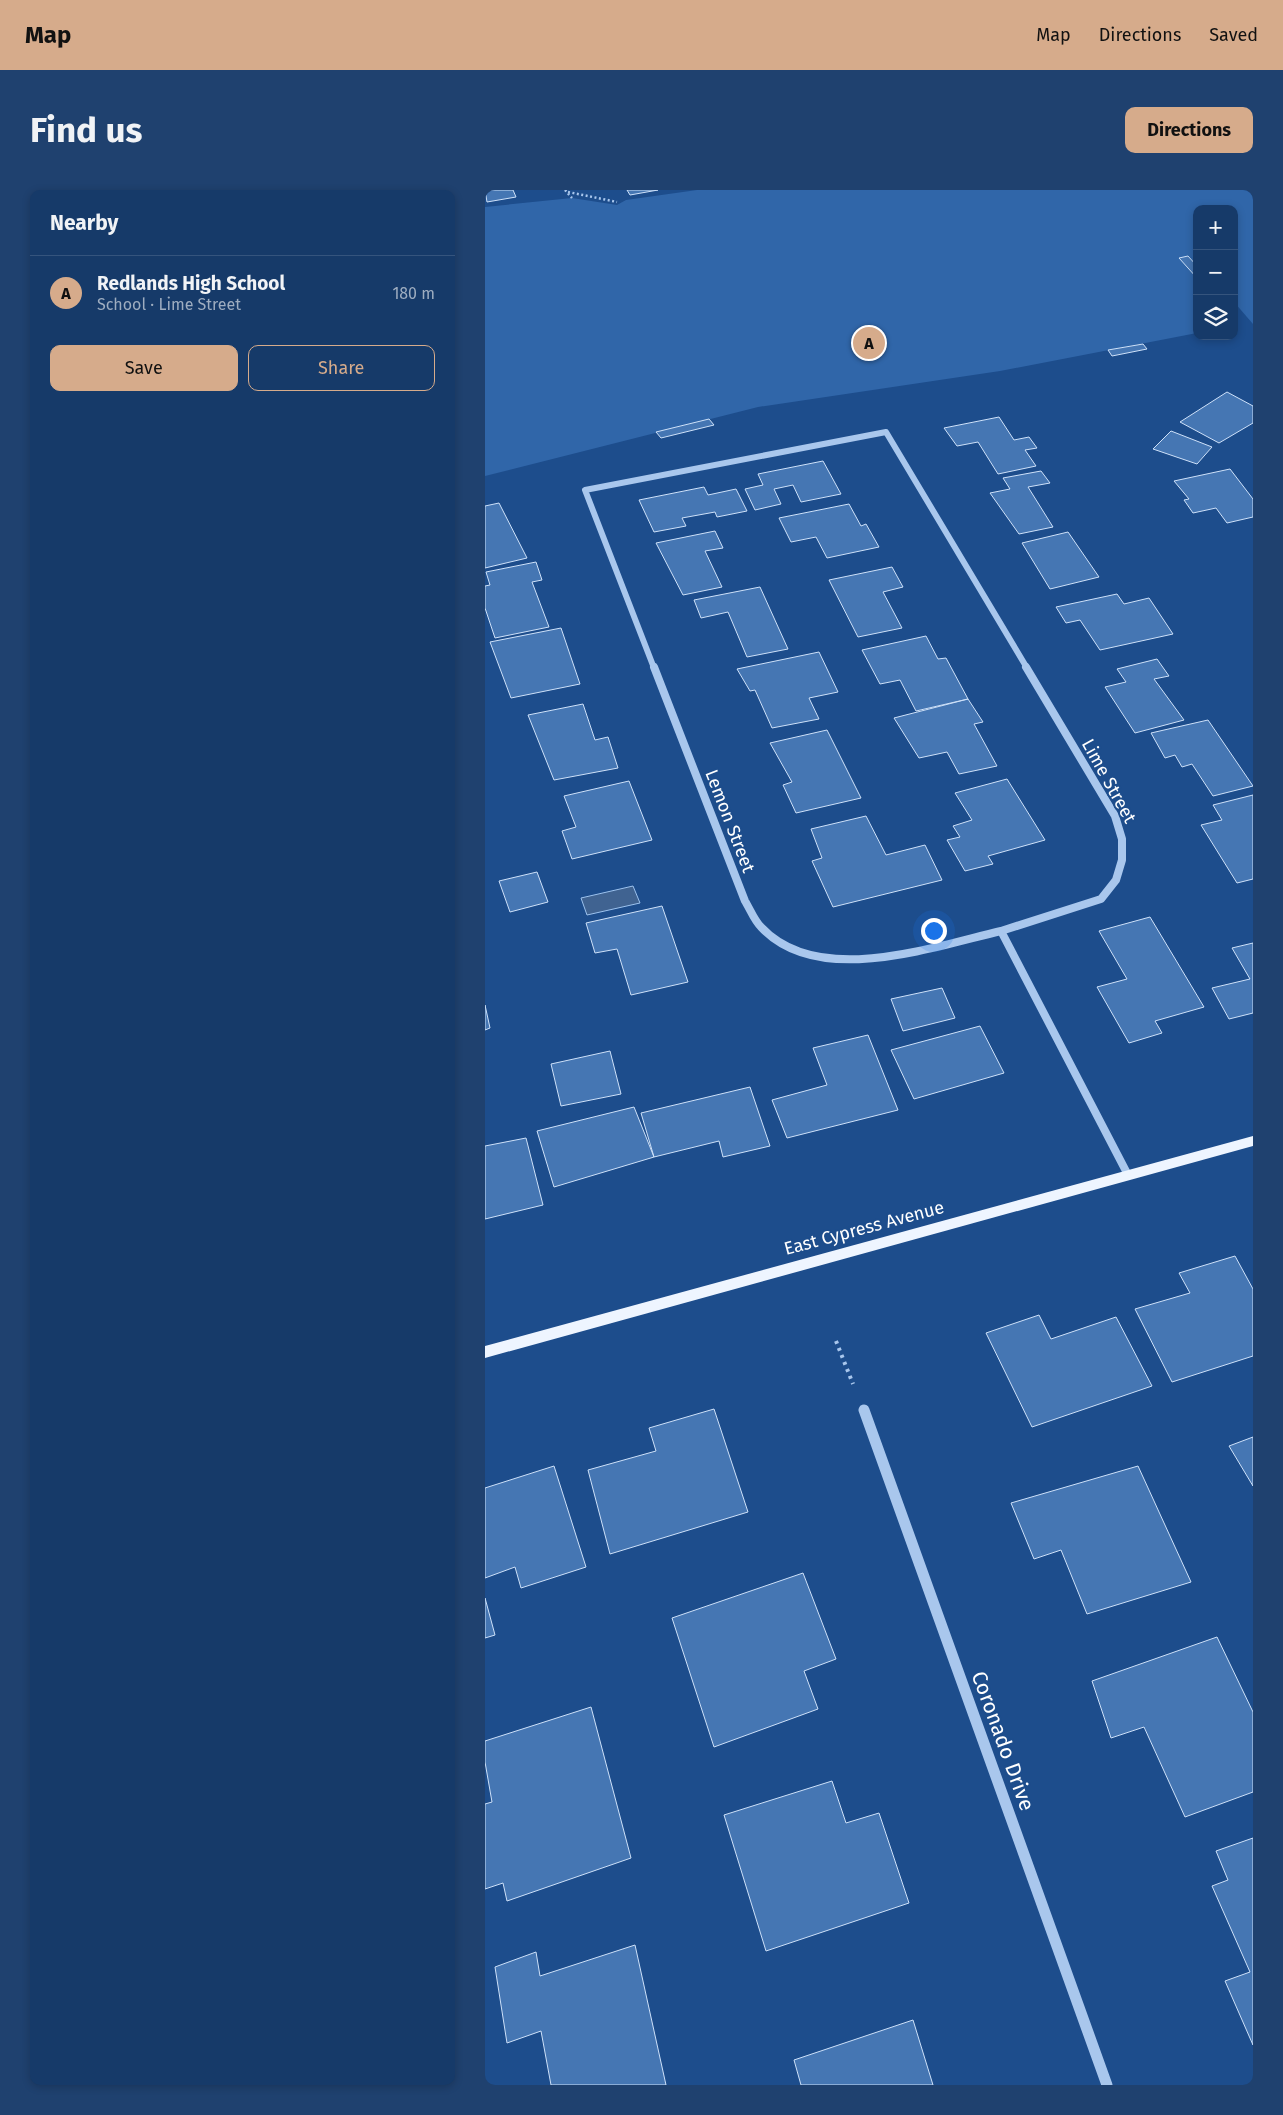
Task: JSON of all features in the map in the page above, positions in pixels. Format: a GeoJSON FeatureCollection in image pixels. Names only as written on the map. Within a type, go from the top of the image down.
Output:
{"type":"FeatureCollection","features":[{"type":"Feature","properties":{"kind":"main road","name":"East Cypress Avenue"},"geometry":{"type":"LineString","coordinates":[[485,1352],[1253,1140]]}},
{"type":"Feature","properties":{"kind":"street","name":"Lemon Street"},"geometry":{"type":"LineString","coordinates":[[886,432],[585,490],[745,901],[761,926],[781,942],[803,952],[844,959],[881,958],[1001,930]]}},
{"type":"Feature","properties":{"kind":"street","name":"Lime Street"},"geometry":{"type":"LineString","coordinates":[[886,432],[1115,816],[1122,835],[1122,863],[1118,876],[1113,888],[1101,899],[1001,930]]}},
{"type":"Feature","properties":{"kind":"street"},"geometry":{"type":"LineString","coordinates":[[1001,930],[1128,1175]]}},
{"type":"Feature","properties":{"kind":"street","name":"Coronado Drive"},"geometry":{"type":"LineString","coordinates":[[864,1410],[1107,2085]]}},
{"type":"Feature","properties":{"kind":"path"},"geometry":{"type":"LineString","coordinates":[[565,190],[617,202]]}},
{"type":"Feature","properties":{"kind":"path"},"geometry":{"type":"LineString","coordinates":[[568,192],[572,198]]}},
{"type":"Feature","properties":{"kind":"path"},"geometry":{"type":"LineString","coordinates":[[837,1341],[864,1410]]}},
{"type":"Feature","properties":{"kind":"shaded area"},"geometry":{"type":"Polygon","coordinates":[[[697,190],[1253,190],[1253,324],[1238,307],[1238,205],[1193,205],[1193,262],[1188,256],[1179,258],[1193,274],[1193,334],[1000,371],[758,407],[485,476],[485,207],[572,198],[617,205],[626,200],[697,190]]]}},
{"type":"Feature","properties":{"kind":"shaded area"},"geometry":{"type":"Polygon","coordinates":[[[633,886],[640,903],[587,915],[581,898],[633,886]]]}},
{"type":"Feature","properties":{"kind":"building"},"geometry":{"type":"Polygon","coordinates":[[[485,190],[513,190],[516,197],[487,202],[485,190]]]}},
{"type":"Feature","properties":{"kind":"building"},"geometry":{"type":"Polygon","coordinates":[[[627,190],[658,190],[630,195],[627,190]]]}},
{"type":"Feature","properties":{"kind":"building"},"geometry":{"type":"Polygon","coordinates":[[[1188,256],[1193,262],[1193,274],[1179,258],[1188,256]]]}},
{"type":"Feature","properties":{"kind":"building"},"geometry":{"type":"Polygon","coordinates":[[[1143,344],[1147,349],[1112,356],[1108,350],[1143,344]]]}},
{"type":"Feature","properties":{"kind":"building"},"geometry":{"type":"Polygon","coordinates":[[[1227,392],[1253,406],[1253,423],[1219,443],[1180,422],[1227,392]]]}},
{"type":"Feature","properties":{"kind":"building"},"geometry":{"type":"Polygon","coordinates":[[[999,417],[1014,440],[1029,437],[1037,448],[1025,450],[1036,466],[998,474],[978,442],[957,446],[944,428],[999,417]]]}},
{"type":"Feature","properties":{"kind":"building"},"geometry":{"type":"Polygon","coordinates":[[[709,419],[714,425],[661,438],[656,432],[709,419]]]}},
{"type":"Feature","properties":{"kind":"building"},"geometry":{"type":"Polygon","coordinates":[[[1171,431],[1212,447],[1197,464],[1153,449],[1171,431]]]}},
{"type":"Feature","properties":{"kind":"building"},"geometry":{"type":"Polygon","coordinates":[[[823,461],[841,494],[801,502],[793,485],[774,489],[781,504],[755,510],[745,489],[763,485],[758,474],[823,461]]]}},
{"type":"Feature","properties":{"kind":"building"},"geometry":{"type":"Polygon","coordinates":[[[1230,469],[1253,499],[1253,517],[1227,523],[1216,508],[1193,513],[1184,500],[1189,499],[1174,481],[1230,469]]]}},
{"type":"Feature","properties":{"kind":"building"},"geometry":{"type":"Polygon","coordinates":[[[1041,471],[1050,483],[1028,487],[1053,527],[1019,534],[990,493],[1010,489],[1003,478],[1041,471]]]}},
{"type":"Feature","properties":{"kind":"building"},"geometry":{"type":"Polygon","coordinates":[[[704,487],[708,495],[736,489],[747,511],[717,517],[715,512],[682,518],[686,526],[654,532],[639,500],[704,487]]]}},
{"type":"Feature","properties":{"kind":"building"},"geometry":{"type":"Polygon","coordinates":[[[499,503],[527,558],[485,568],[485,506],[499,503]]]}},
{"type":"Feature","properties":{"kind":"building"},"geometry":{"type":"Polygon","coordinates":[[[849,504],[861,526],[866,524],[879,547],[827,558],[816,537],[791,542],[779,518],[849,504]]]}},
{"type":"Feature","properties":{"kind":"building"},"geometry":{"type":"Polygon","coordinates":[[[715,531],[723,548],[705,551],[722,587],[683,595],[656,543],[715,531]]]}},
{"type":"Feature","properties":{"kind":"building"},"geometry":{"type":"Polygon","coordinates":[[[1068,532],[1099,577],[1050,589],[1022,543],[1068,532]]]}},
{"type":"Feature","properties":{"kind":"building"},"geometry":{"type":"Polygon","coordinates":[[[536,562],[542,580],[532,582],[549,627],[495,638],[485,608],[485,586],[490,585],[486,572],[536,562]]]}},
{"type":"Feature","properties":{"kind":"building"},"geometry":{"type":"Polygon","coordinates":[[[892,567],[903,587],[883,592],[902,628],[858,637],[829,580],[892,567]]]}},
{"type":"Feature","properties":{"kind":"building"},"geometry":{"type":"Polygon","coordinates":[[[760,587],[788,649],[747,657],[728,612],[701,618],[694,600],[760,587]]]}},
{"type":"Feature","properties":{"kind":"building"},"geometry":{"type":"Polygon","coordinates":[[[1117,594],[1124,604],[1149,598],[1173,634],[1100,650],[1080,620],[1066,623],[1056,607],[1117,594]]]}},
{"type":"Feature","properties":{"kind":"building"},"geometry":{"type":"Polygon","coordinates":[[[561,628],[580,684],[511,698],[490,642],[561,628]]]}},
{"type":"Feature","properties":{"kind":"building"},"geometry":{"type":"Polygon","coordinates":[[[926,636],[938,659],[946,658],[968,699],[916,711],[900,680],[880,684],[862,650],[926,636]]]}},
{"type":"Feature","properties":{"kind":"building"},"geometry":{"type":"Polygon","coordinates":[[[819,652],[838,692],[809,698],[819,719],[772,728],[755,690],[750,691],[737,669],[819,652]]]}},
{"type":"Feature","properties":{"kind":"building"},"geometry":{"type":"Polygon","coordinates":[[[1157,659],[1169,676],[1154,679],[1184,720],[1135,733],[1105,687],[1126,682],[1117,669],[1157,659]]]}},
{"type":"Feature","properties":{"kind":"building"},"geometry":{"type":"Polygon","coordinates":[[[968,699],[983,722],[974,724],[997,766],[959,774],[947,752],[919,758],[894,718],[968,699]]]}},
{"type":"Feature","properties":{"kind":"building"},"geometry":{"type":"Polygon","coordinates":[[[583,704],[595,740],[608,737],[618,768],[554,780],[528,715],[583,704]]]}},
{"type":"Feature","properties":{"kind":"building"},"geometry":{"type":"Polygon","coordinates":[[[1208,720],[1253,786],[1213,796],[1192,764],[1182,767],[1175,755],[1165,758],[1151,733],[1208,720]]]}},
{"type":"Feature","properties":{"kind":"building"},"geometry":{"type":"Polygon","coordinates":[[[827,730],[861,798],[796,813],[783,785],[792,782],[770,743],[827,730]]]}},
{"type":"Feature","properties":{"kind":"building"},"geometry":{"type":"Polygon","coordinates":[[[1007,779],[1045,840],[988,856],[993,864],[965,871],[947,840],[960,837],[953,826],[972,820],[955,793],[1007,779]]]}},
{"type":"Feature","properties":{"kind":"building"},"geometry":{"type":"Polygon","coordinates":[[[629,781],[652,840],[572,859],[562,831],[576,827],[564,796],[629,781]]]}},
{"type":"Feature","properties":{"kind":"building"},"geometry":{"type":"Polygon","coordinates":[[[1253,795],[1253,879],[1237,883],[1201,825],[1222,820],[1213,805],[1253,795]]]}},
{"type":"Feature","properties":{"kind":"building"},"geometry":{"type":"Polygon","coordinates":[[[866,816],[886,855],[925,845],[942,880],[833,907],[812,861],[822,858],[811,829],[866,816]]]}},
{"type":"Feature","properties":{"kind":"building"},"geometry":{"type":"Polygon","coordinates":[[[537,872],[548,902],[510,912],[499,881],[537,872]]]}},
{"type":"Feature","properties":{"kind":"building"},"geometry":{"type":"Polygon","coordinates":[[[662,906],[688,982],[631,995],[617,949],[595,953],[586,923],[662,906]]]}},
{"type":"Feature","properties":{"kind":"building"},"geometry":{"type":"Polygon","coordinates":[[[1150,917],[1204,1007],[1155,1021],[1162,1033],[1129,1043],[1097,987],[1127,979],[1099,931],[1150,917]]]}},
{"type":"Feature","properties":{"kind":"building"},"geometry":{"type":"Polygon","coordinates":[[[1253,943],[1253,1013],[1229,1019],[1212,988],[1250,979],[1232,948],[1253,943]]]}},
{"type":"Feature","properties":{"kind":"building"},"geometry":{"type":"Polygon","coordinates":[[[942,988],[955,1018],[903,1031],[891,999],[942,988]]]}},
{"type":"Feature","properties":{"kind":"building"},"geometry":{"type":"Polygon","coordinates":[[[485,1005],[490,1028],[485,1030],[485,1005]]]}},
{"type":"Feature","properties":{"kind":"building"},"geometry":{"type":"Polygon","coordinates":[[[980,1026],[1004,1073],[914,1099],[891,1050],[980,1026]]]}},
{"type":"Feature","properties":{"kind":"building"},"geometry":{"type":"Polygon","coordinates":[[[868,1035],[898,1110],[787,1138],[772,1100],[827,1085],[813,1048],[868,1035]]]}},
{"type":"Feature","properties":{"kind":"building"},"geometry":{"type":"Polygon","coordinates":[[[610,1051],[621,1094],[561,1106],[551,1064],[610,1051]]]}},
{"type":"Feature","properties":{"kind":"building"},"geometry":{"type":"Polygon","coordinates":[[[750,1087],[770,1146],[723,1157],[719,1141],[654,1157],[641,1113],[750,1087]]]}},
{"type":"Feature","properties":{"kind":"building"},"geometry":{"type":"Polygon","coordinates":[[[634,1107],[654,1157],[554,1187],[537,1131],[634,1107]]]}},
{"type":"Feature","properties":{"kind":"building"},"geometry":{"type":"Polygon","coordinates":[[[526,1138],[543,1205],[485,1219],[485,1146],[526,1138]]]}},
{"type":"Feature","properties":{"kind":"building"},"geometry":{"type":"Polygon","coordinates":[[[1235,1256],[1253,1289],[1253,1356],[1172,1382],[1135,1309],[1190,1293],[1179,1273],[1235,1256]]]}},
{"type":"Feature","properties":{"kind":"building"},"geometry":{"type":"Polygon","coordinates":[[[1039,1315],[1051,1339],[1116,1317],[1152,1386],[1032,1427],[986,1333],[1039,1315]]]}},
{"type":"Feature","properties":{"kind":"building"},"geometry":{"type":"Polygon","coordinates":[[[714,1409],[748,1512],[610,1554],[588,1470],[656,1451],[649,1428],[714,1409]]]}},
{"type":"Feature","properties":{"kind":"building"},"geometry":{"type":"Polygon","coordinates":[[[1253,1437],[1253,1486],[1229,1446],[1253,1437]]]}},
{"type":"Feature","properties":{"kind":"building"},"geometry":{"type":"Polygon","coordinates":[[[554,1466],[586,1567],[521,1588],[515,1567],[485,1578],[485,1488],[554,1466]]]}},
{"type":"Feature","properties":{"kind":"building"},"geometry":{"type":"Polygon","coordinates":[[[1138,1466],[1191,1582],[1087,1614],[1061,1550],[1034,1559],[1011,1503],[1138,1466]]]}},
{"type":"Feature","properties":{"kind":"building"},"geometry":{"type":"Polygon","coordinates":[[[803,1573],[836,1659],[804,1671],[818,1709],[714,1747],[672,1618],[803,1573]]]}},
{"type":"Feature","properties":{"kind":"building"},"geometry":{"type":"Polygon","coordinates":[[[485,1598],[495,1635],[485,1638],[485,1598]]]}},
{"type":"Feature","properties":{"kind":"building"},"geometry":{"type":"Polygon","coordinates":[[[1217,1637],[1253,1712],[1253,1792],[1185,1817],[1144,1727],[1111,1738],[1092,1681],[1217,1637]]]}},
{"type":"Feature","properties":{"kind":"building"},"geometry":{"type":"Polygon","coordinates":[[[591,1707],[631,1858],[507,1901],[503,1883],[485,1889],[485,1804],[492,1802],[485,1762],[485,1741],[591,1707]]]}},
{"type":"Feature","properties":{"kind":"building"},"geometry":{"type":"Polygon","coordinates":[[[832,1781],[846,1823],[879,1813],[909,1903],[766,1951],[724,1815],[832,1781]]]}},
{"type":"Feature","properties":{"kind":"building"},"geometry":{"type":"Polygon","coordinates":[[[1253,1838],[1253,2045],[1225,1981],[1250,1972],[1212,1886],[1228,1880],[1216,1851],[1253,1838]]]}},
{"type":"Feature","properties":{"kind":"building"},"geometry":{"type":"Polygon","coordinates":[[[635,1945],[666,2085],[551,2085],[541,2031],[507,2043],[495,1967],[536,1952],[540,1976],[635,1945]]]}},
{"type":"Feature","properties":{"kind":"building"},"geometry":{"type":"Polygon","coordinates":[[[913,2020],[933,2085],[801,2085],[794,2060],[913,2020]]]}},
{"type":"Feature","properties":{"kind":"place","name":"Redlands High School"},"geometry":{"type":"Point","coordinates":[869,343]}}]}
